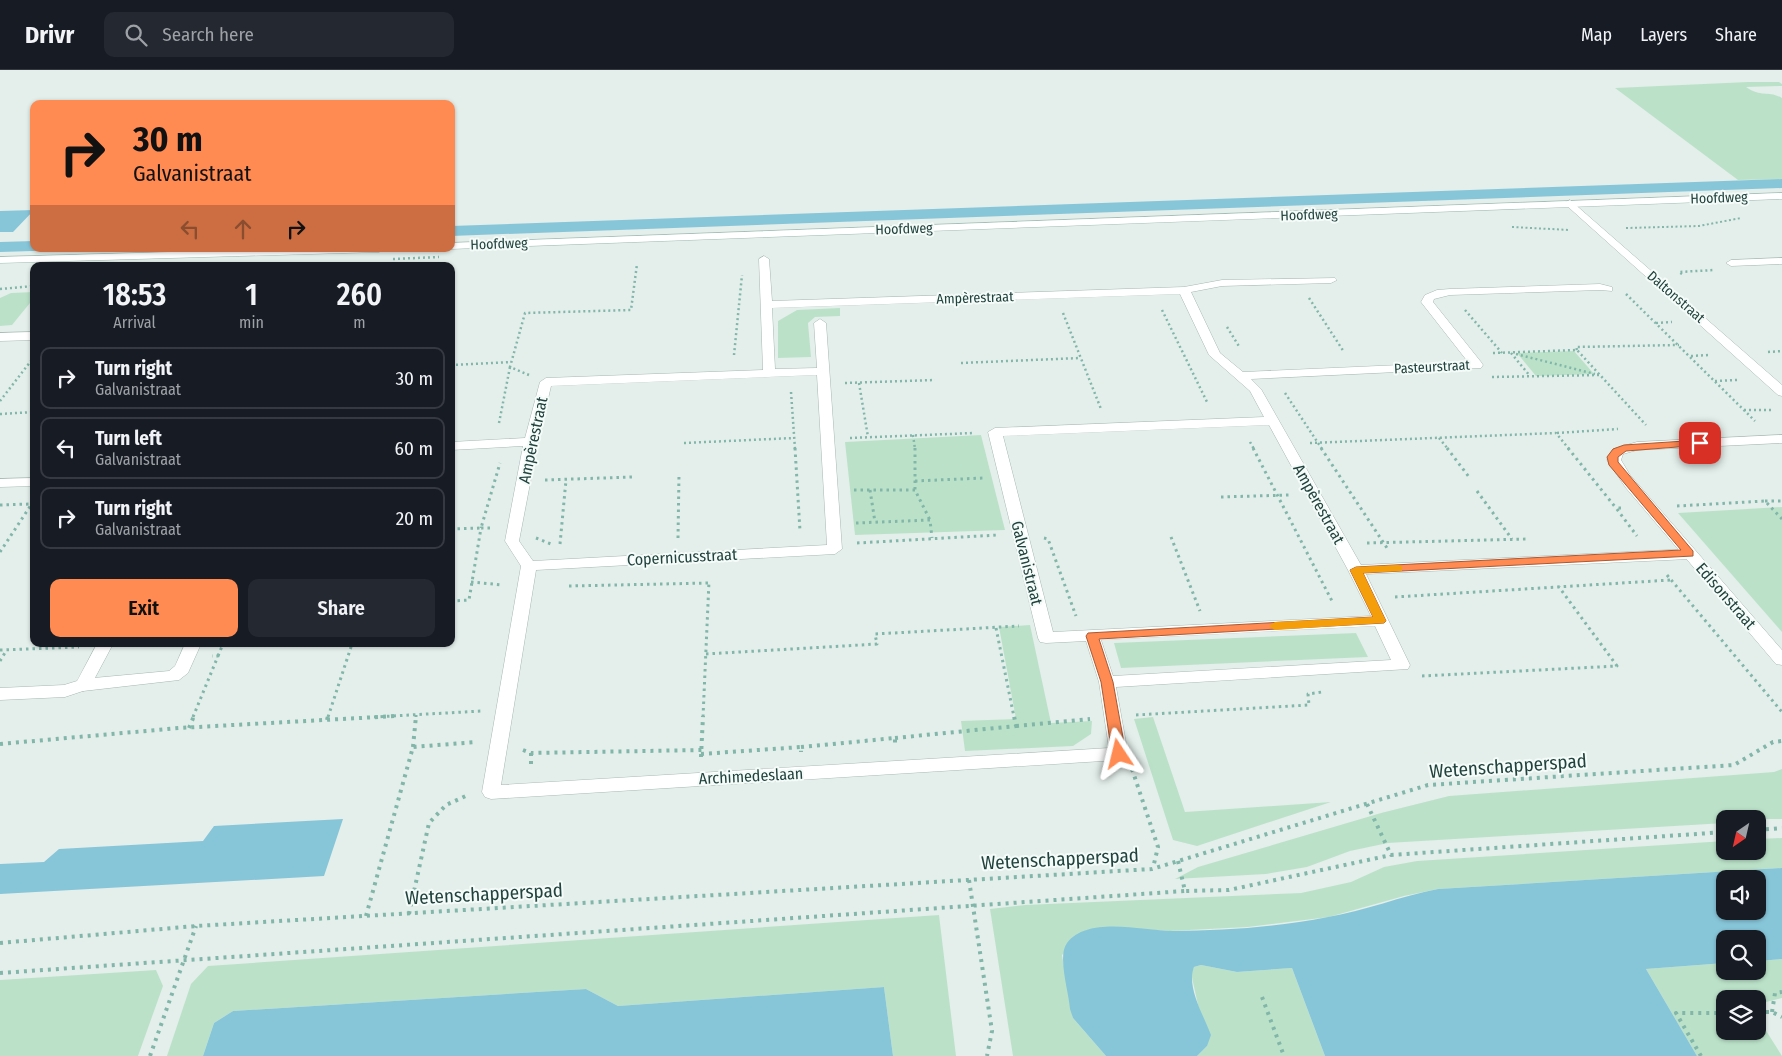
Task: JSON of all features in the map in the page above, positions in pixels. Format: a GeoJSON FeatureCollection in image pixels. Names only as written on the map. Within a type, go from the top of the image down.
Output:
{"type":"FeatureCollection","features":[{"type":"Feature","properties":{"kind":"street","name":"Hoofdweg"},"geometry":{"type":"LineString","coordinates":[[455,246],[1782,196]]}},
{"type":"Feature","properties":{"kind":"street","name":"Daltonstraat"},"geometry":{"type":"LineString","coordinates":[[1570,203],[1782,392]]}},
{"type":"Feature","properties":{"kind":"street","name":"Hoofdweg"},"geometry":{"type":"LineString","coordinates":[[1357,213],[1463,215],[1782,204]]}},
{"type":"Feature","properties":{"kind":"street"},"geometry":{"type":"LineString","coordinates":[[0,260],[228,252]]}},
{"type":"Feature","properties":{"kind":"street"},"geometry":{"type":"LineString","coordinates":[[179,262],[302,252]]}},
{"type":"Feature","properties":{"kind":"street"},"geometry":{"type":"LineString","coordinates":[[764,259],[769,373]]}},
{"type":"Feature","properties":{"kind":"street"},"geometry":{"type":"LineString","coordinates":[[1731,262],[1782,261]]}},
{"type":"Feature","properties":{"kind":"street"},"geometry":{"type":"LineString","coordinates":[[0,269],[30,267]]}},
{"type":"Feature","properties":{"kind":"street","name":"Ampèrestraat"},"geometry":{"type":"LineString","coordinates":[[766,305],[1184,290],[1222,283],[1330,280]]}},
{"type":"Feature","properties":{"kind":"street","name":"Pasteurstraat"},"geometry":{"type":"LineString","coordinates":[[1477,366],[1427,302],[1429,297],[1436,293],[1450,292],[1614,288]]}},
{"type":"Feature","properties":{"kind":"street","name":"Ampèrestraat"},"geometry":{"type":"LineString","coordinates":[[1184,290],[1215,355],[1256,389],[1356,570]]}},
{"type":"Feature","properties":{"kind":"street"},"geometry":{"type":"LineString","coordinates":[[820,323],[835,549]]}},
{"type":"Feature","properties":{"kind":"street"},"geometry":{"type":"LineString","coordinates":[[0,337],[30,336]]}},
{"type":"Feature","properties":{"kind":"street","name":"Pasteurstraat"},"geometry":{"type":"LineString","coordinates":[[1240,376],[1477,366]]}},
{"type":"Feature","properties":{"kind":"street","name":"Ampèrestraat"},"geometry":{"type":"LineString","coordinates":[[529,566],[512,541],[531,442],[546,382],[823,371]]}},
{"type":"Feature","properties":{"kind":"street"},"geometry":{"type":"LineString","coordinates":[[995,432],[1273,421]]}},
{"type":"Feature","properties":{"kind":"street","name":"Galvanistraat"},"geometry":{"type":"LineString","coordinates":[[995,432],[1046,638],[1380,621]]}},
{"type":"Feature","properties":{"kind":"street","name":"Edisonstraat"},"geometry":{"type":"LineString","coordinates":[[1778,439],[1637,446],[1616,451],[1612,457],[1612,463],[1782,660]]}},
{"type":"Feature","properties":{"kind":"street"},"geometry":{"type":"LineString","coordinates":[[455,446],[531,442]]}},
{"type":"Feature","properties":{"kind":"street"},"geometry":{"type":"LineString","coordinates":[[0,483],[30,482]]}},
{"type":"Feature","properties":{"kind":"street","name":"Copernicusstraat"},"geometry":{"type":"LineString","coordinates":[[529,566],[835,549]]}},
{"type":"Feature","properties":{"kind":"street"},"geometry":{"type":"LineString","coordinates":[[1107,682],[1402,665],[1356,570],[1689,554]]}},
{"type":"Feature","properties":{"kind":"street"},"geometry":{"type":"LineString","coordinates":[[491,792],[529,566]]}},
{"type":"Feature","properties":{"kind":"street"},"geometry":{"type":"LineString","coordinates":[[1092,636],[1107,682],[1119,754]]}},
{"type":"Feature","properties":{"kind":"street"},"geometry":{"type":"LineString","coordinates":[[83,685],[102,647]]}},
{"type":"Feature","properties":{"kind":"street"},"geometry":{"type":"LineString","coordinates":[[0,694],[65,691],[83,685],[166,678],[179,674],[190,651]]}},
{"type":"Feature","properties":{"kind":"street","name":"Archimedeslaan"},"geometry":{"type":"LineString","coordinates":[[491,792],[1119,754]]}},
{"type":"Feature","properties":{"kind":"path"},"geometry":{"type":"LineString","coordinates":[[1685,277],[1679,272],[1739,268],[1731,262]]}},
{"type":"Feature","properties":{"kind":"path"},"geometry":{"type":"LineString","coordinates":[[455,529],[481,528],[502,464],[496,459],[495,444],[511,362],[525,313],[631,310],[637,264]]}},
{"type":"Feature","properties":{"kind":"path"},"geometry":{"type":"LineString","coordinates":[[728,375],[734,357],[742,270]]}},
{"type":"Feature","properties":{"kind":"path"},"geometry":{"type":"LineString","coordinates":[[1298,281],[1357,371]]}},
{"type":"Feature","properties":{"kind":"path"},"geometry":{"type":"LineString","coordinates":[[0,290],[30,286]]}},
{"type":"Feature","properties":{"kind":"path"},"geometry":{"type":"LineString","coordinates":[[1614,288],[1679,345],[1744,410],[1778,439]]}},
{"type":"Feature","properties":{"kind":"path"},"geometry":{"type":"LineString","coordinates":[[1153,291],[1208,404]]}},
{"type":"Feature","properties":{"kind":"path"},"geometry":{"type":"LineString","coordinates":[[1450,292],[1502,353]]}},
{"type":"Feature","properties":{"kind":"path"},"geometry":{"type":"LineString","coordinates":[[1056,295],[1098,403],[1111,428]]}},
{"type":"Feature","properties":{"kind":"path"},"geometry":{"type":"LineString","coordinates":[[1577,350],[1576,347],[1679,345]]}},
{"type":"Feature","properties":{"kind":"path"},"geometry":{"type":"LineString","coordinates":[[1477,366],[1490,377],[1531,377],[1600,375],[1511,353],[1531,377]]}},
{"type":"Feature","properties":{"kind":"path"},"geometry":{"type":"LineString","coordinates":[[961,364],[1080,358]]}},
{"type":"Feature","properties":{"kind":"path"},"geometry":{"type":"LineString","coordinates":[[0,401],[30,362]]}},
{"type":"Feature","properties":{"kind":"path"},"geometry":{"type":"LineString","coordinates":[[455,365],[511,362]]}},
{"type":"Feature","properties":{"kind":"path"},"geometry":{"type":"LineString","coordinates":[[510,367],[546,382]]}},
{"type":"Feature","properties":{"kind":"path"},"geometry":{"type":"LineString","coordinates":[[859,382],[868,437]]}},
{"type":"Feature","properties":{"kind":"path"},"geometry":{"type":"LineString","coordinates":[[1198,404],[1232,403],[1239,422],[1334,604]]}},
{"type":"Feature","properties":{"kind":"path"},"geometry":{"type":"LineString","coordinates":[[1744,410],[1772,410]]}},
{"type":"Feature","properties":{"kind":"path"},"geometry":{"type":"LineString","coordinates":[[0,414],[30,412]]}},
{"type":"Feature","properties":{"kind":"path"},"geometry":{"type":"LineString","coordinates":[[828,440],[995,432]]}},
{"type":"Feature","properties":{"kind":"path"},"geometry":{"type":"LineString","coordinates":[[1286,444],[1556,433],[1616,508]]}},
{"type":"Feature","properties":{"kind":"path"},"geometry":{"type":"LineString","coordinates":[[913,435],[915,445],[915,490],[930,520],[932,538]]}},
{"type":"Feature","properties":{"kind":"path"},"geometry":{"type":"LineString","coordinates":[[684,444],[794,438]]}},
{"type":"Feature","properties":{"kind":"path"},"geometry":{"type":"LineString","coordinates":[[1439,438],[1469,477]]}},
{"type":"Feature","properties":{"kind":"path"},"geometry":{"type":"LineString","coordinates":[[677,558],[680,474]]}},
{"type":"Feature","properties":{"kind":"path"},"geometry":{"type":"LineString","coordinates":[[523,481],[632,477]]}},
{"type":"Feature","properties":{"kind":"path"},"geometry":{"type":"LineString","coordinates":[[915,480],[1006,478]]}},
{"type":"Feature","properties":{"kind":"path"},"geometry":{"type":"LineString","coordinates":[[557,564],[566,480]]}},
{"type":"Feature","properties":{"kind":"path"},"geometry":{"type":"LineString","coordinates":[[1222,497],[1313,494],[1345,485]]}},
{"type":"Feature","properties":{"kind":"path"},"geometry":{"type":"LineString","coordinates":[[831,490],[915,490]]}},
{"type":"Feature","properties":{"kind":"path"},"geometry":{"type":"LineString","coordinates":[[870,490],[875,522]]}},
{"type":"Feature","properties":{"kind":"path"},"geometry":{"type":"LineString","coordinates":[[1476,491],[1529,562]]}},
{"type":"Feature","properties":{"kind":"path"},"geometry":{"type":"LineString","coordinates":[[1765,501],[1782,500]]}},
{"type":"Feature","properties":{"kind":"path"},"geometry":{"type":"LineString","coordinates":[[0,505],[30,503]]}},
{"type":"Feature","properties":{"kind":"path"},"geometry":{"type":"LineString","coordinates":[[0,552],[30,507]]}},
{"type":"Feature","properties":{"kind":"path"},"geometry":{"type":"LineString","coordinates":[[834,524],[930,520]]}},
{"type":"Feature","properties":{"kind":"path"},"geometry":{"type":"LineString","coordinates":[[706,654],[877,644],[875,634],[1042,625],[1077,619],[1048,539],[1020,534],[863,541],[835,549]]}},
{"type":"Feature","properties":{"kind":"path"},"geometry":{"type":"LineString","coordinates":[[1626,536],[1636,535]]}},
{"type":"Feature","properties":{"kind":"path"},"geometry":{"type":"LineString","coordinates":[[1171,537],[1208,630]]}},
{"type":"Feature","properties":{"kind":"path"},"geometry":{"type":"LineString","coordinates":[[1340,543],[1532,539]]}},
{"type":"Feature","properties":{"kind":"path"},"geometry":{"type":"LineString","coordinates":[[700,779],[710,556]]}},
{"type":"Feature","properties":{"kind":"path"},"geometry":{"type":"LineString","coordinates":[[1369,598],[1671,580]]}},
{"type":"Feature","properties":{"kind":"path"},"geometry":{"type":"LineString","coordinates":[[1402,665],[1408,677],[1617,666],[1559,587]]}},
{"type":"Feature","properties":{"kind":"path"},"geometry":{"type":"LineString","coordinates":[[996,627],[1016,726]]}},
{"type":"Feature","properties":{"kind":"path"},"geometry":{"type":"LineString","coordinates":[[0,650],[51,647]]}},
{"type":"Feature","properties":{"kind":"path"},"geometry":{"type":"LineString","coordinates":[[189,728],[222,647]]}},
{"type":"Feature","properties":{"kind":"path"},"geometry":{"type":"LineString","coordinates":[[327,720],[351,647]]}},
{"type":"Feature","properties":{"kind":"path"},"geometry":{"type":"LineString","coordinates":[[0,661],[6,650]]}},
{"type":"Feature","properties":{"kind":"path"},"geometry":{"type":"LineString","coordinates":[[190,651],[218,656]]}},
{"type":"Feature","properties":{"kind":"path"},"geometry":{"type":"LineString","coordinates":[[895,738],[1113,716],[1309,705],[1308,694],[1327,691]]}},
{"type":"Feature","properties":{"kind":"path"},"geometry":{"type":"LineString","coordinates":[[0,744],[189,728],[505,710]]}},
{"type":"Feature","properties":{"kind":"path"},"geometry":{"type":"LineString","coordinates":[[413,747],[416,715]]}},
{"type":"Feature","properties":{"kind":"path","name":"Wetenschapperspad"},"geometry":{"type":"LineString","coordinates":[[0,943],[196,926],[1152,869],[1428,785],[1734,765],[1773,742],[1782,741]]}},
{"type":"Feature","properties":{"kind":"path","name":"Wetenschapperspad"},"geometry":{"type":"LineString","coordinates":[[1119,754],[1130,763],[1158,847],[1152,869]]}},
{"type":"Feature","properties":{"kind":"path"},"geometry":{"type":"LineString","coordinates":[[409,914],[429,822],[436,810],[453,800],[471,794],[491,792]]}},
{"type":"Feature","properties":{"kind":"path"},"geometry":{"type":"LineString","coordinates":[[1367,804],[1391,855]]}},
{"type":"Feature","properties":{"kind":"path"},"geometry":{"type":"LineString","coordinates":[[1766,829],[1782,828]]}},
{"type":"Feature","properties":{"kind":"path"},"geometry":{"type":"LineString","coordinates":[[0,973],[1186,891],[1229,890],[1391,855],[1716,833]]}},
{"type":"Feature","properties":{"kind":"path"},"geometry":{"type":"LineString","coordinates":[[1178,861],[1186,891]]}},
{"type":"Feature","properties":{"kind":"path","name":"Wetenschapperspad"},"geometry":{"type":"LineString","coordinates":[[969,880],[992,1032],[987,1056]]}},
{"type":"Feature","properties":{"kind":"path"},"geometry":{"type":"LineString","coordinates":[[150,1056],[196,926]]}},
{"type":"Feature","properties":{"kind":"path"},"geometry":{"type":"LineString","coordinates":[[1772,1012],[1775,993],[1782,992]]}},
{"type":"Feature","properties":{"kind":"path"},"geometry":{"type":"LineString","coordinates":[[1262,997],[1284,1056]]}},
{"type":"Feature","properties":{"kind":"path"},"geometry":{"type":"LineString","coordinates":[[1766,1012],[1772,1012],[1782,1018]]}},
{"type":"Feature","properties":{"kind":"path"},"geometry":{"type":"LineString","coordinates":[[1701,1056],[1676,1013],[1716,1013]]}},
{"type":"Feature","properties":{"kind":"green space"},"geometry":{"type":"Polygon","coordinates":[[[1779,82],[1782,84],[1782,86],[1746,87],[1756,92],[1773,94],[1782,98],[1782,179],[1738,180],[1615,88],[1779,82]]]}},
{"type":"Feature","properties":{"kind":"green space"},"geometry":{"type":"Polygon","coordinates":[[[30,292],[30,303],[12,325],[0,326],[0,298],[11,293],[30,292]]]}},
{"type":"Feature","properties":{"kind":"green space"},"geometry":{"type":"Polygon","coordinates":[[[840,308],[840,316],[815,317],[808,323],[811,357],[778,358],[778,321],[797,310],[840,308]]]}},
{"type":"Feature","properties":{"kind":"green space"},"geometry":{"type":"Polygon","coordinates":[[[1574,351],[1594,374],[1536,376],[1517,353],[1574,351]]]}},
{"type":"Feature","properties":{"kind":"green space"},"geometry":{"type":"Polygon","coordinates":[[[981,435],[1005,530],[855,535],[845,442],[981,435]]]}},
{"type":"Feature","properties":{"kind":"green space"},"geometry":{"type":"Polygon","coordinates":[[[1782,507],[1782,632],[1678,513],[1782,507]]]}},
{"type":"Feature","properties":{"kind":"green space"},"geometry":{"type":"Polygon","coordinates":[[[1030,625],[1051,723],[1092,721],[1091,734],[1073,746],[965,751],[961,721],[1016,719],[999,627],[1030,625]]]}},
{"type":"Feature","properties":{"kind":"green space"},"geometry":{"type":"Polygon","coordinates":[[[1356,633],[1368,657],[1121,668],[1114,643],[1356,633]]]}},
{"type":"Feature","properties":{"kind":"green space"},"geometry":{"type":"Polygon","coordinates":[[[1153,717],[1185,812],[1331,802],[1197,846],[1173,840],[1134,719],[1153,717]]]}},
{"type":"Feature","properties":{"kind":"green space"},"geometry":{"type":"Polygon","coordinates":[[[1782,769],[1782,819],[1766,819],[1766,810],[1716,810],[1716,824],[1388,843],[1350,851],[1307,867],[1266,874],[1175,879],[1198,867],[1381,813],[1449,796],[1774,772],[1782,769]]]}},
{"type":"Feature","properties":{"kind":"green space"},"geometry":{"type":"Polygon","coordinates":[[[1782,838],[1782,868],[1716,870],[1716,872],[1438,889],[1404,896],[1329,917],[1248,927],[1170,931],[1107,927],[1087,930],[1062,955],[1073,1018],[1106,1056],[1013,1056],[990,909],[1025,905],[1301,893],[1351,882],[1384,867],[1417,861],[1716,842],[1716,860],[1766,860],[1766,839],[1782,838]]]}},
{"type":"Feature","properties":{"kind":"green space"},"geometry":{"type":"Polygon","coordinates":[[[939,915],[956,1056],[893,1056],[884,987],[618,1006],[586,989],[233,1011],[214,1023],[203,1056],[167,1056],[191,984],[208,966],[939,915]]]}},
{"type":"Feature","properties":{"kind":"green space"},"geometry":{"type":"Polygon","coordinates":[[[1782,959],[1782,998],[1766,1002],[1766,990],[1716,990],[1716,1040],[1766,1040],[1766,1031],[1782,1056],[1697,1056],[1646,969],[1716,964],[1716,980],[1766,980],[1766,960],[1782,959]]]}},
{"type":"Feature","properties":{"kind":"green space"},"geometry":{"type":"Polygon","coordinates":[[[1201,965],[1237,972],[1292,968],[1325,1056],[1197,1056],[1207,1046],[1191,973],[1194,967],[1201,965]]]}},
{"type":"Feature","properties":{"kind":"green space"},"geometry":{"type":"Polygon","coordinates":[[[156,970],[163,986],[138,1056],[0,1056],[0,980],[156,970]]]}},
{"type":"Feature","properties":{"kind":"water"},"geometry":{"type":"Polygon","coordinates":[[[1782,179],[1782,188],[455,236],[455,226],[1782,179]]]}},
{"type":"Feature","properties":{"kind":"water"},"geometry":{"type":"Polygon","coordinates":[[[30,210],[30,214],[13,232],[0,232],[0,211],[30,210]]]}},
{"type":"Feature","properties":{"kind":"water"},"geometry":{"type":"Polygon","coordinates":[[[30,241],[30,251],[0,252],[0,242],[30,241]]]}},
{"type":"Feature","properties":{"kind":"water"},"geometry":{"type":"Polygon","coordinates":[[[343,819],[324,876],[0,894],[0,864],[44,862],[59,849],[203,841],[214,826],[343,819]]]}},
{"type":"Feature","properties":{"kind":"water"},"geometry":{"type":"Polygon","coordinates":[[[1782,868],[1782,959],[1766,960],[1766,930],[1716,930],[1716,964],[1646,969],[1697,1056],[1325,1056],[1292,968],[1237,972],[1201,965],[1194,967],[1192,983],[1194,992],[1211,1035],[1207,1046],[1197,1056],[1106,1056],[1073,1018],[1064,974],[1064,949],[1076,934],[1088,929],[1117,926],[1192,931],[1270,926],[1342,914],[1438,889],[1716,872],[1716,920],[1766,920],[1766,870],[1749,870],[1782,868]]]}},
{"type":"Feature","properties":{"kind":"water"},"geometry":{"type":"Polygon","coordinates":[[[884,987],[893,1056],[203,1056],[214,1023],[233,1011],[586,989],[618,1006],[884,987]]]}},
{"type":"Feature","properties":{"kind":"slow traffic"},"geometry":{"type":"LineString","coordinates":[[1275,626],[1380,621],[1356,570],[1398,568]]}},
{"type":"Feature","properties":{"kind":"route"},"geometry":{"type":"LineString","coordinates":[[1119,754],[1107,682],[1092,636],[1380,621],[1356,570],[1689,554],[1612,463],[1612,457],[1616,451],[1624,448],[1700,443]]}}]}
